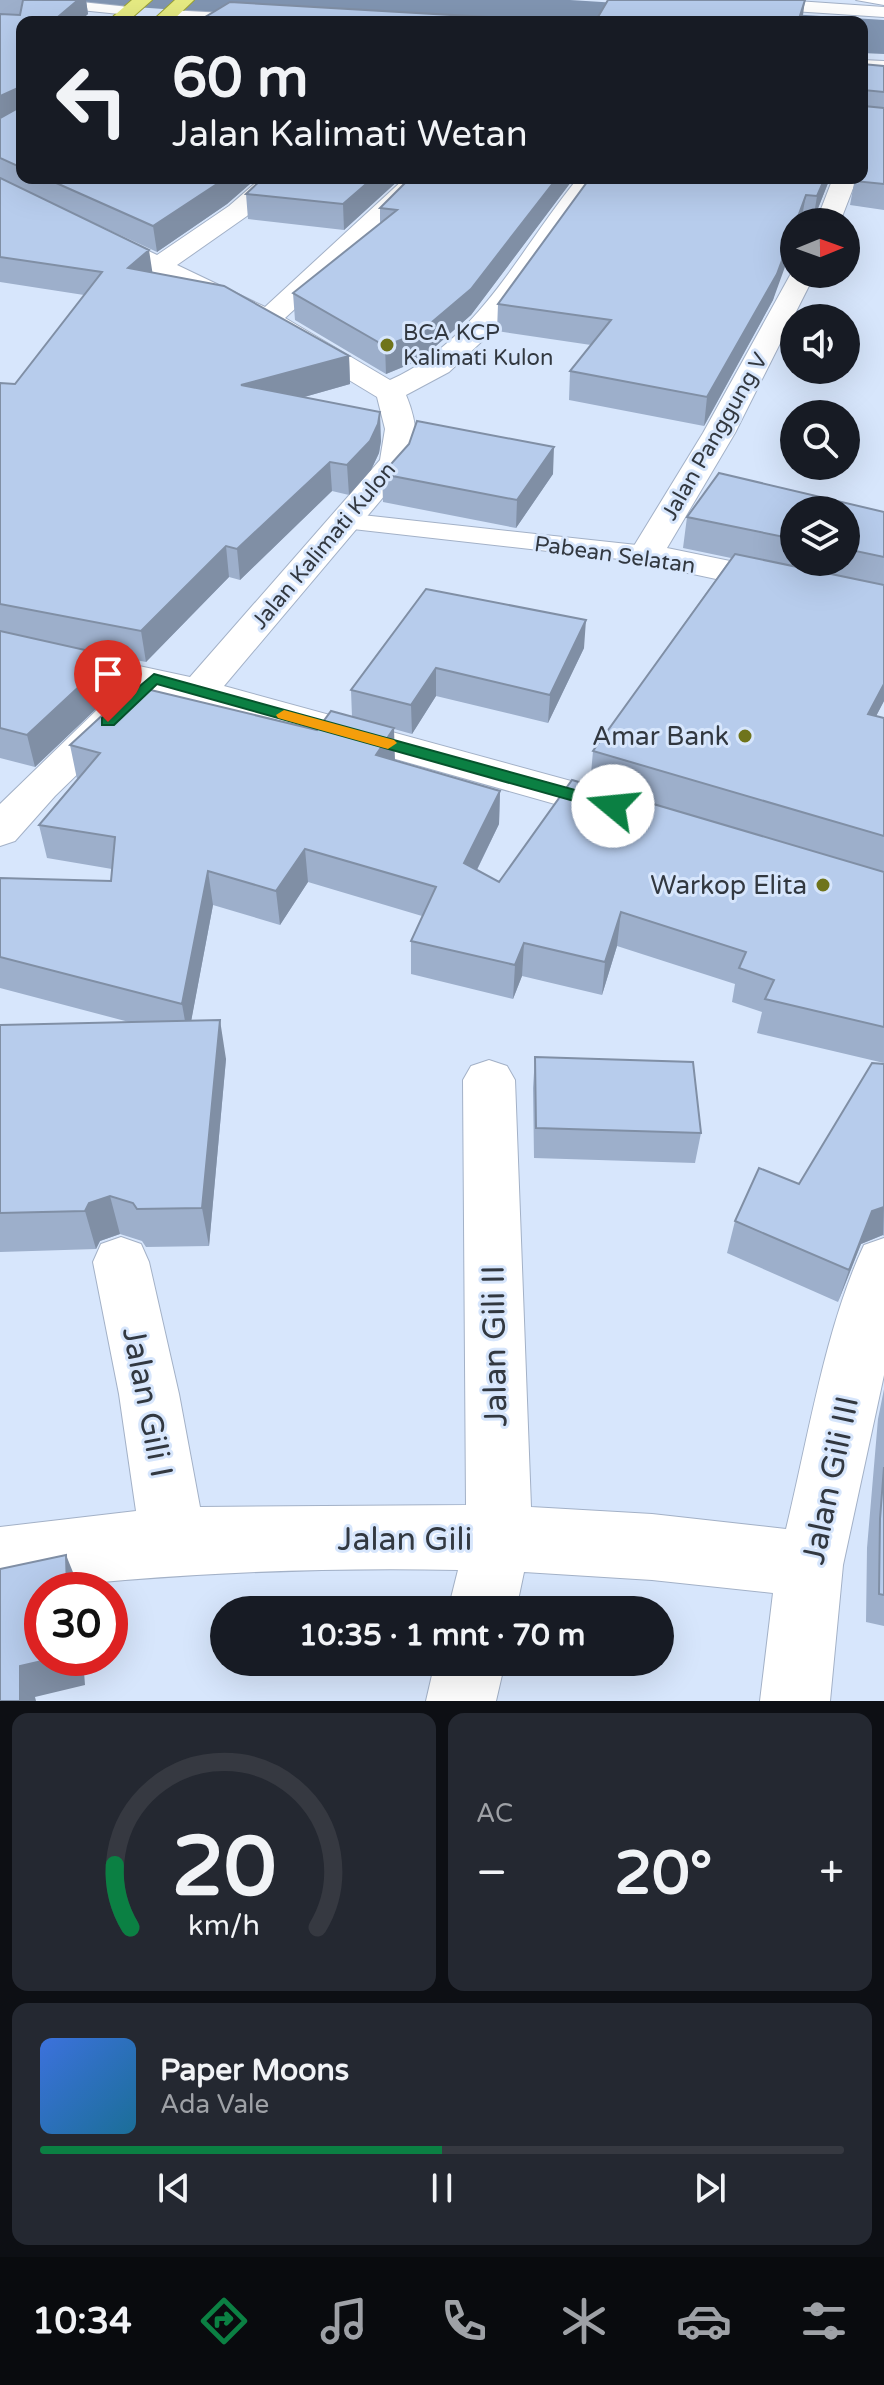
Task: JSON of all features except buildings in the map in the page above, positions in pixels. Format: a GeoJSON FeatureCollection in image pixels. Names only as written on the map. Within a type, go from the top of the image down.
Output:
{"type":"FeatureCollection","features":[{"type":"Feature","properties":{"kind":"street"},"geometry":{"type":"LineString","coordinates":[[701,0],[789,3],[884,12]]}},
{"type":"Feature","properties":{"kind":"street"},"geometry":{"type":"LineString","coordinates":[[161,264],[238,211],[268,184]]}},
{"type":"Feature","properties":{"kind":"street"},"geometry":{"type":"LineString","coordinates":[[268,319],[412,184]]}},
{"type":"Feature","properties":{"kind":"street"},"geometry":{"type":"LineString","coordinates":[[0,188],[161,264],[268,319],[389,392],[436,369],[470,338],[513,287],[586,184]]}},
{"type":"Feature","properties":{"kind":"street"},"geometry":{"type":"LineString","coordinates":[[833,208],[843,184]]}},
{"type":"Feature","properties":{"kind":"street","name":"Jalan Panggung V"},"geometry":{"type":"LineString","coordinates":[[646,554],[719,433],[795,288]]}},
{"type":"Feature","properties":{"kind":"street","name":"Jalan Kalimati Kulon"},"geometry":{"type":"LineString","coordinates":[[199,691],[362,504],[400,455],[398,408],[389,392]]}},
{"type":"Feature","properties":{"kind":"street","name":"Pabean Selatan"},"geometry":{"type":"LineString","coordinates":[[646,554],[884,604]]}},
{"type":"Feature","properties":{"kind":"street"},"geometry":{"type":"LineString","coordinates":[[0,647],[154,679],[658,820]]}},
{"type":"Feature","properties":{"kind":"street"},"geometry":{"type":"LineString","coordinates":[[0,831],[40,786],[154,679]]}},
{"type":"Feature","properties":{"kind":"street","name":"Jalan Gili II"},"geometry":{"type":"LineString","coordinates":[[485,1596],[499,1538],[489,1080]]}},
{"type":"Feature","properties":{"kind":"street","name":"Jalan Gili I"},"geometry":{"type":"LineString","coordinates":[[121,1262],[149,1394],[173,1541]]}},
{"type":"Feature","properties":{"kind":"street","name":"Jalan Gili III"},"geometry":{"type":"LineString","coordinates":[[795,1701],[810,1565],[863,1335],[884,1263]]}},
{"type":"Feature","properties":{"kind":"street","name":"Jalan Gili"},"geometry":{"type":"LineString","coordinates":[[0,1560],[173,1541],[499,1538],[695,1548],[810,1565]]}},
{"type":"Feature","properties":{"kind":"street"},"geometry":{"type":"LineString","coordinates":[[461,1701],[467,1676]]}},
{"type":"Feature","properties":{"kind":"lane"},"geometry":{"type":"LineString","coordinates":[[22,0],[130,11]]}},
{"type":"Feature","properties":{"kind":"lane"},"geometry":{"type":"LineString","coordinates":[[863,0],[884,1]]}},
{"type":"Feature","properties":{"kind":"lane"},"geometry":{"type":"LineString","coordinates":[[171,12],[227,16]]}},
{"type":"Feature","properties":{"kind":"lane","name":"Pabean Selatan"},"geometry":{"type":"LineString","coordinates":[[344,521],[646,554]]}},
{"type":"Feature","properties":{"kind":"water"},"geometry":{"type":"Polygon","coordinates":[[[35,0],[570,0],[821,16],[263,16],[35,0]]]}},
{"type":"Feature","properties":{"kind":"water"},"geometry":{"type":"Polygon","coordinates":[[[868,19],[884,20],[884,54],[868,53],[868,19]]]}},
{"type":"Feature","properties":{"kind":"slow traffic"},"geometry":{"type":"LineString","coordinates":[[284,715],[388,743]]}},
{"type":"Feature","properties":{"kind":"place","name":"BCA KCP Kalimati Kulon"},"geometry":{"type":"Point","coordinates":[387,345]}},
{"type":"Feature","properties":{"kind":"place","name":"Amar Bank"},"geometry":{"type":"Point","coordinates":[745,736]}},
{"type":"Feature","properties":{"kind":"place","name":"Warkop Elita"},"geometry":{"type":"Point","coordinates":[823,885]}},
{"type":"Feature","properties":{"kind":"route"},"geometry":{"type":"LineString","coordinates":[[108,722],[154,679],[613,806]]}}]}
